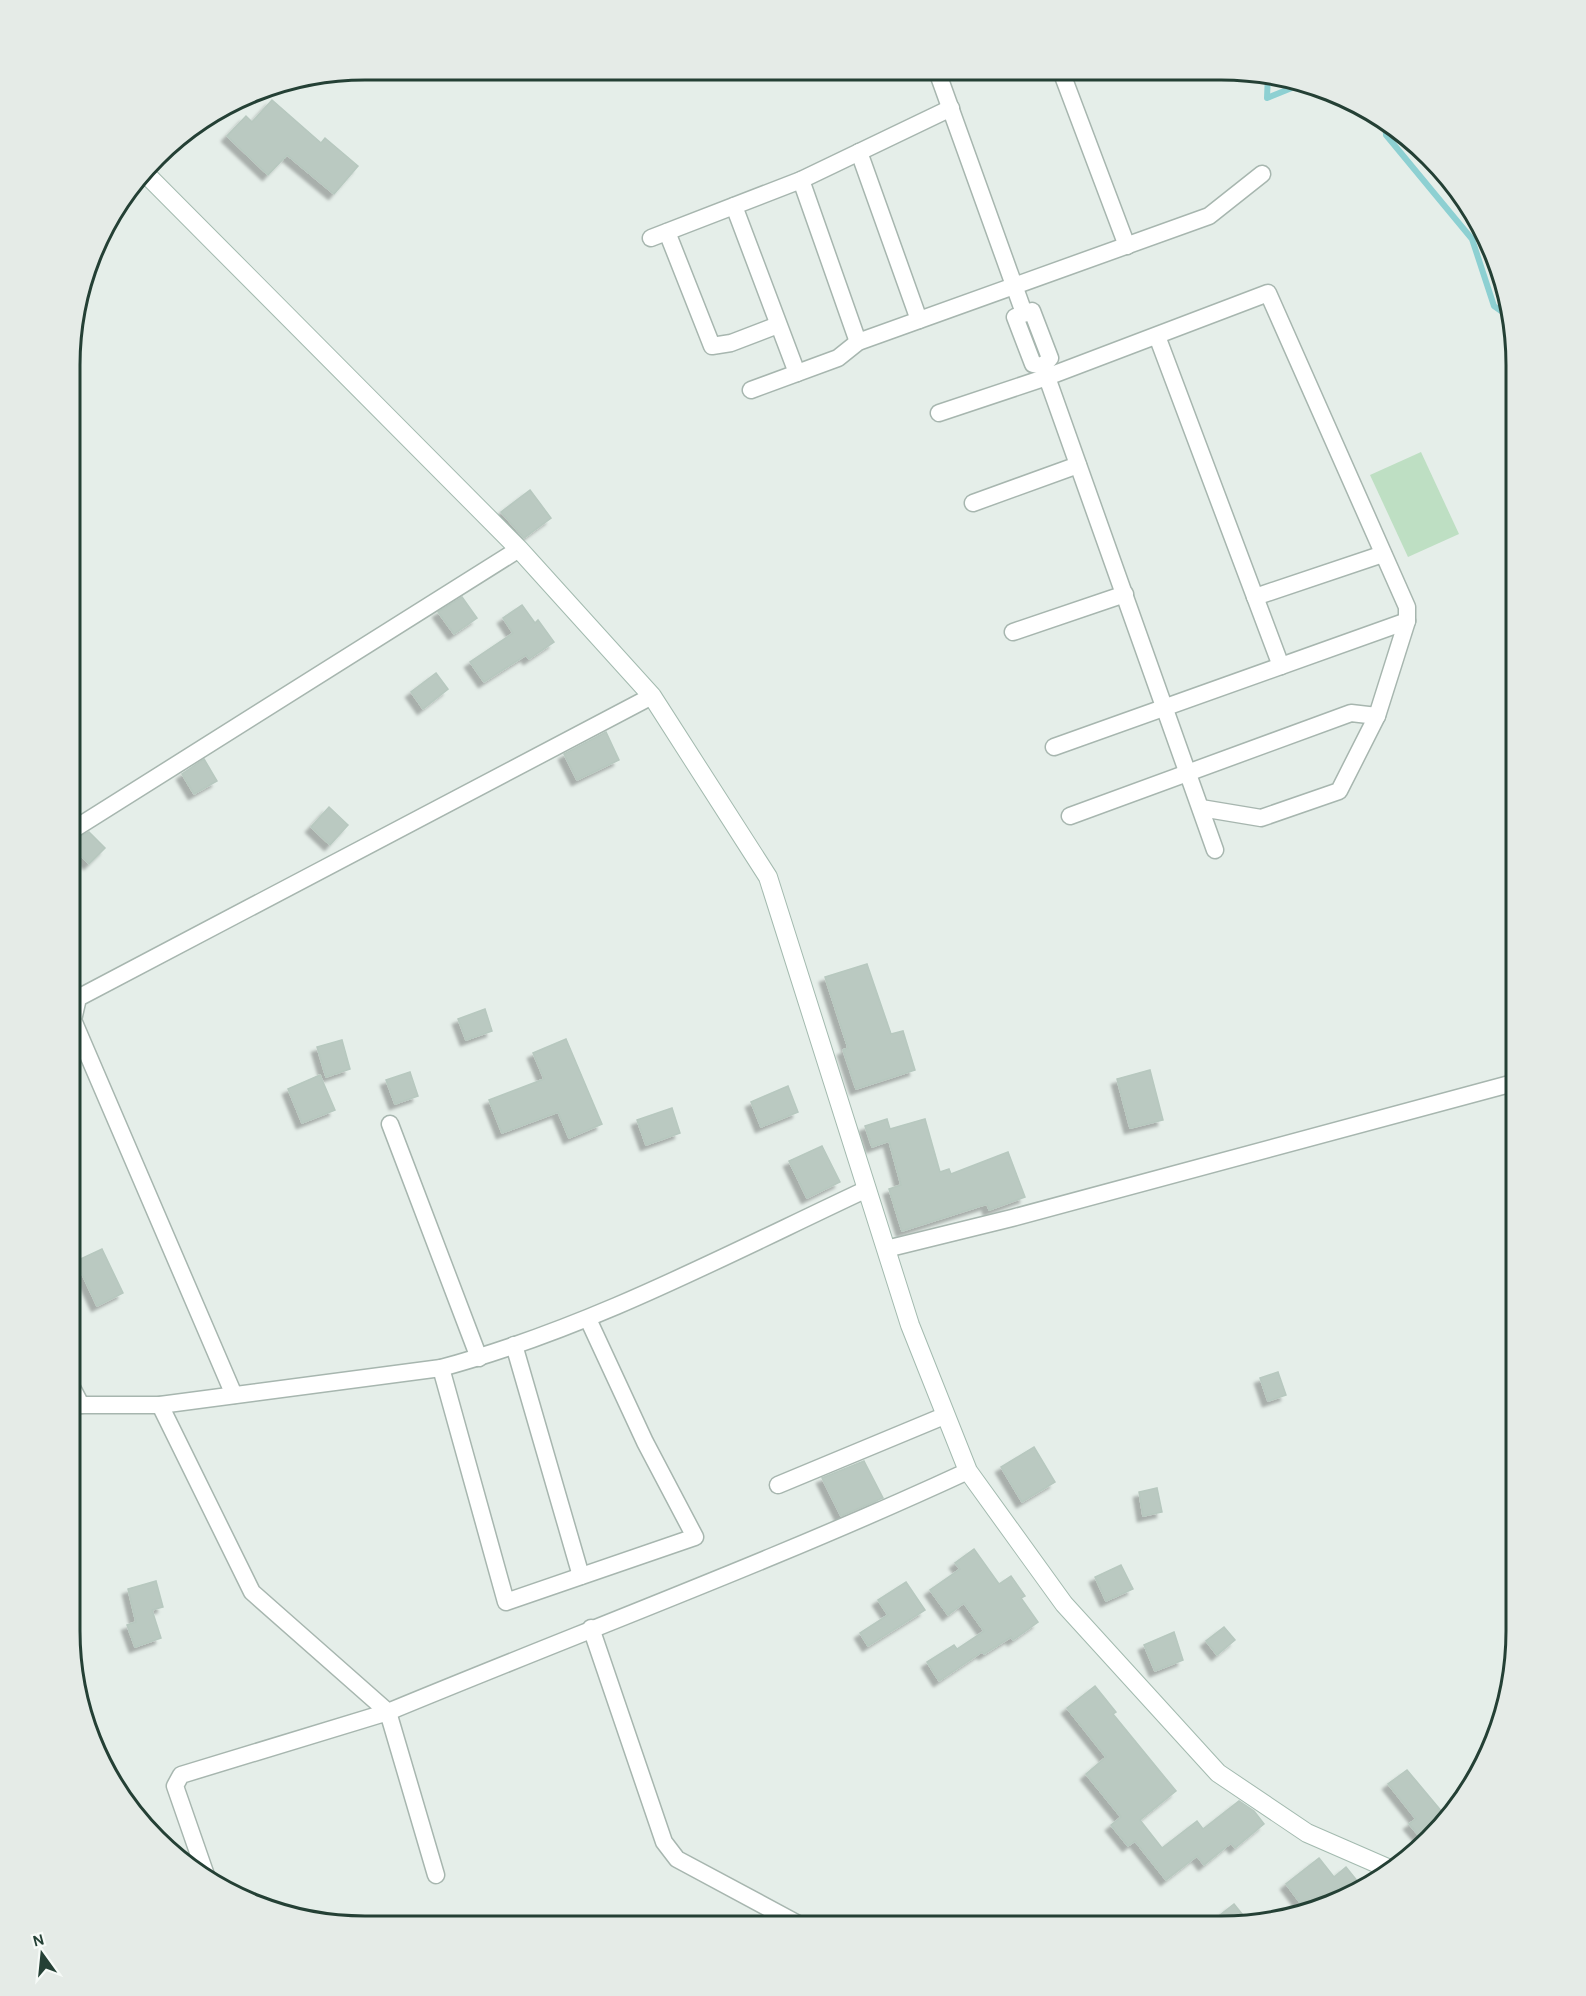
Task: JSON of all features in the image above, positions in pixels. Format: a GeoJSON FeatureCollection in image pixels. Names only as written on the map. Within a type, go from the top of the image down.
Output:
{"type":"FeatureCollection","features":[{"type":"Feature","properties":{"kind":"street"},"geometry":{"type":"LineString","coordinates":[[940,80],[1024,314],[1015,316],[1033,364],[1045,372],[1215,850]]}},
{"type":"Feature","properties":{"kind":"street"},"geometry":{"type":"LineString","coordinates":[[1064,80],[1126,246]]}},
{"type":"Feature","properties":{"kind":"street"},"geometry":{"type":"LineString","coordinates":[[651,238],[801,180],[951,108]]}},
{"type":"Feature","properties":{"kind":"street"},"geometry":{"type":"LineString","coordinates":[[859,152],[919,320]]}},
{"type":"Feature","properties":{"kind":"street"},"geometry":{"type":"LineString","coordinates":[[751,390],[838,358],[858,342],[1209,216],[1262,174]]}},
{"type":"Feature","properties":{"kind":"street"},"geometry":{"type":"LineString","coordinates":[[150,178],[519,549],[652,696],[768,877],[909,1325],[968,1471],[1064,1604],[1218,1773],[1307,1833],[1383,1866]]}},
{"type":"Feature","properties":{"kind":"street"},"geometry":{"type":"LineString","coordinates":[[801,180],[858,342]]}},
{"type":"Feature","properties":{"kind":"street"},"geometry":{"type":"LineString","coordinates":[[734,206],[796,373]]}},
{"type":"Feature","properties":{"kind":"street"},"geometry":{"type":"LineString","coordinates":[[667,232],[712,346],[731,343],[778,325]]}},
{"type":"Feature","properties":{"kind":"street"},"geometry":{"type":"LineString","coordinates":[[939,413],[1045,372],[1157,336],[1268,293],[1407,607],[1407,621],[1377,716],[1339,791],[1261,818],[1201,808]]}},
{"type":"Feature","properties":{"kind":"street"},"geometry":{"type":"LineString","coordinates":[[1157,336],[1281,666]]}},
{"type":"Feature","properties":{"kind":"street"},"geometry":{"type":"LineString","coordinates":[[973,503],[1078,465]]}},
{"type":"Feature","properties":{"kind":"street"},"geometry":{"type":"LineString","coordinates":[[80,825],[519,549]]}},
{"type":"Feature","properties":{"kind":"street"},"geometry":{"type":"LineString","coordinates":[[1255,597],[1383,554]]}},
{"type":"Feature","properties":{"kind":"street"},"geometry":{"type":"LineString","coordinates":[[1013,632],[1125,594]]}},
{"type":"Feature","properties":{"kind":"street"},"geometry":{"type":"LineString","coordinates":[[1054,747],[1407,621]]}},
{"type":"Feature","properties":{"kind":"street"},"geometry":{"type":"LineString","coordinates":[[80,997],[652,696]]}},
{"type":"Feature","properties":{"kind":"street"},"geometry":{"type":"LineString","coordinates":[[1070,816],[1351,713],[1377,716]]}},
{"type":"Feature","properties":{"kind":"street"},"geometry":{"type":"LineString","coordinates":[[80,1036],[234,1395]]}},
{"type":"Feature","properties":{"kind":"street"},"geometry":{"type":"LineString","coordinates":[[886,1249],[1012,1218],[1506,1085]]}},
{"type":"Feature","properties":{"kind":"street"},"geometry":{"type":"LineString","coordinates":[[390,1124],[479,1358]]}},
{"type":"Feature","properties":{"kind":"street"},"geometry":{"type":"LineString","coordinates":[[80,1405],[160,1405],[441,1368],[479,1358],[588,1319],[867,1189]]}},
{"type":"Feature","properties":{"kind":"street"},"geometry":{"type":"LineString","coordinates":[[441,1368],[506,1602],[695,1537],[645,1442],[588,1319]]}},
{"type":"Feature","properties":{"kind":"street"},"geometry":{"type":"LineString","coordinates":[[514,1345],[581,1576]]}},
{"type":"Feature","properties":{"kind":"street"},"geometry":{"type":"LineString","coordinates":[[160,1405],[252,1592],[388,1712],[436,1875]]}},
{"type":"Feature","properties":{"kind":"street"},"geometry":{"type":"LineString","coordinates":[[778,1485],[944,1416]]}},
{"type":"Feature","properties":{"kind":"street"},"geometry":{"type":"LineString","coordinates":[[203,1866],[175,1786],[181,1775],[388,1712],[591,1628],[846,1528],[968,1471]]}},
{"type":"Feature","properties":{"kind":"street"},"geometry":{"type":"LineString","coordinates":[[591,1628],[664,1842],[676,1859],[783,1916]]}},
{"type":"Feature","properties":{"kind":"green space"},"geometry":{"type":"Polygon","coordinates":[[[1421,452],[1459,534],[1408,557],[1370,475],[1421,452]]]}},
{"type":"Feature","properties":{"kind":"building"},"geometry":{"type":"Polygon","coordinates":[[[272,100],[321,143],[325,138],[358,166],[334,194],[287,155],[268,175],[227,136],[246,116],[252,122],[272,100]]]}},
{"type":"Feature","properties":{"kind":"building"},"geometry":{"type":"Polygon","coordinates":[[[530,490],[551,518],[524,538],[501,512],[530,490]]]}},
{"type":"Feature","properties":{"kind":"building"},"geometry":{"type":"Polygon","coordinates":[[[462,597],[477,618],[454,634],[438,612],[462,597]]]}},
{"type":"Feature","properties":{"kind":"building"},"geometry":{"type":"Polygon","coordinates":[[[522,605],[535,623],[538,620],[554,642],[529,659],[526,655],[484,682],[470,662],[513,633],[503,618],[522,605]]]}},
{"type":"Feature","properties":{"kind":"building"},"geometry":{"type":"Polygon","coordinates":[[[436,673],[448,689],[423,709],[411,692],[436,673]]]}},
{"type":"Feature","properties":{"kind":"building"},"geometry":{"type":"Polygon","coordinates":[[[606,732],[619,760],[577,780],[564,754],[606,732]]]}},
{"type":"Feature","properties":{"kind":"building"},"geometry":{"type":"Polygon","coordinates":[[[204,759],[217,781],[194,794],[182,774],[204,759]]]}},
{"type":"Feature","properties":{"kind":"building"},"geometry":{"type":"Polygon","coordinates":[[[329,807],[348,825],[330,845],[311,827],[329,807]]]}},
{"type":"Feature","properties":{"kind":"building"},"geometry":{"type":"Polygon","coordinates":[[[89,832],[105,848],[89,864],[80,855],[80,836],[89,832]]]}},
{"type":"Feature","properties":{"kind":"building"},"geometry":{"type":"Polygon","coordinates":[[[867,964],[891,1034],[903,1031],[915,1070],[856,1089],[843,1050],[848,1048],[825,977],[867,964]]]}},
{"type":"Feature","properties":{"kind":"building"},"geometry":{"type":"Polygon","coordinates":[[[485,1009],[492,1031],[466,1040],[458,1019],[485,1009]]]}},
{"type":"Feature","properties":{"kind":"building"},"geometry":{"type":"Polygon","coordinates":[[[566,1039],[602,1124],[569,1138],[558,1112],[502,1133],[489,1100],[544,1079],[533,1053],[566,1039]]]}},
{"type":"Feature","properties":{"kind":"building"},"geometry":{"type":"Polygon","coordinates":[[[342,1040],[350,1069],[326,1077],[317,1047],[342,1040]]]}},
{"type":"Feature","properties":{"kind":"building"},"geometry":{"type":"Polygon","coordinates":[[[1150,1070],[1163,1120],[1130,1128],[1117,1079],[1150,1070]]]}},
{"type":"Feature","properties":{"kind":"building"},"geometry":{"type":"Polygon","coordinates":[[[410,1072],[418,1096],[395,1104],[386,1080],[410,1072]]]}},
{"type":"Feature","properties":{"kind":"building"},"geometry":{"type":"Polygon","coordinates":[[[320,1075],[335,1110],[302,1123],[288,1089],[320,1075]]]}},
{"type":"Feature","properties":{"kind":"building"},"geometry":{"type":"Polygon","coordinates":[[[788,1086],[798,1112],[761,1127],[751,1102],[788,1086]]]}},
{"type":"Feature","properties":{"kind":"building"},"geometry":{"type":"Polygon","coordinates":[[[672,1108],[680,1133],[646,1145],[637,1120],[672,1108]]]}},
{"type":"Feature","properties":{"kind":"building"},"geometry":{"type":"Polygon","coordinates":[[[887,1119],[890,1129],[925,1119],[940,1172],[949,1169],[951,1174],[1008,1152],[1025,1197],[989,1210],[987,1204],[902,1231],[889,1189],[901,1185],[889,1141],[872,1147],[865,1126],[887,1119]]]}},
{"type":"Feature","properties":{"kind":"building"},"geometry":{"type":"Polygon","coordinates":[[[822,1146],[840,1182],[807,1198],[789,1161],[822,1146]]]}},
{"type":"Feature","properties":{"kind":"building"},"geometry":{"type":"Polygon","coordinates":[[[102,1249],[123,1293],[97,1306],[80,1270],[80,1259],[102,1249]]]}},
{"type":"Feature","properties":{"kind":"building"},"geometry":{"type":"Polygon","coordinates":[[[1278,1372],[1286,1395],[1268,1401],[1260,1378],[1278,1372]]]}},
{"type":"Feature","properties":{"kind":"building"},"geometry":{"type":"Polygon","coordinates":[[[1034,1447],[1055,1482],[1022,1502],[1001,1467],[1034,1447]]]}},
{"type":"Feature","properties":{"kind":"building"},"geometry":{"type":"Polygon","coordinates":[[[864,1461],[883,1498],[841,1516],[822,1478],[864,1461]]]}},
{"type":"Feature","properties":{"kind":"building"},"geometry":{"type":"Polygon","coordinates":[[[1157,1488],[1162,1512],[1143,1516],[1139,1492],[1157,1488]]]}},
{"type":"Feature","properties":{"kind":"building"},"geometry":{"type":"Polygon","coordinates":[[[974,1549],[999,1584],[1011,1576],[1025,1596],[1021,1598],[1038,1622],[1013,1640],[1011,1637],[984,1654],[982,1652],[939,1681],[927,1662],[954,1645],[957,1649],[984,1631],[964,1603],[948,1615],[930,1590],[960,1569],[955,1563],[974,1549]]]}},
{"type":"Feature","properties":{"kind":"building"},"geometry":{"type":"Polygon","coordinates":[[[1121,1565],[1133,1589],[1106,1601],[1095,1577],[1121,1565]]]}},
{"type":"Feature","properties":{"kind":"building"},"geometry":{"type":"Polygon","coordinates":[[[156,1581],[163,1607],[152,1610],[161,1638],[135,1647],[127,1625],[136,1622],[128,1589],[156,1581]]]}},
{"type":"Feature","properties":{"kind":"building"},"geometry":{"type":"Polygon","coordinates":[[[906,1582],[925,1610],[868,1646],[860,1633],[888,1615],[878,1600],[906,1582]]]}},
{"type":"Feature","properties":{"kind":"building"},"geometry":{"type":"Polygon","coordinates":[[[1224,1627],[1235,1640],[1217,1655],[1206,1641],[1224,1627]]]}},
{"type":"Feature","properties":{"kind":"building"},"geometry":{"type":"Polygon","coordinates":[[[1174,1632],[1183,1660],[1155,1671],[1144,1645],[1174,1632]]]}},
{"type":"Feature","properties":{"kind":"building"},"geometry":{"type":"Polygon","coordinates":[[[1095,1686],[1116,1712],[1113,1714],[1176,1791],[1140,1820],[1162,1848],[1197,1821],[1203,1829],[1239,1801],[1254,1811],[1264,1824],[1235,1848],[1231,1843],[1204,1865],[1197,1856],[1166,1880],[1135,1841],[1128,1846],[1111,1825],[1121,1817],[1086,1774],[1106,1757],[1067,1708],[1095,1686]]]}},
{"type":"Feature","properties":{"kind":"building"},"geometry":{"type":"Polygon","coordinates":[[[1407,1770],[1442,1812],[1419,1836],[1409,1824],[1416,1819],[1388,1784],[1407,1770]]]}},
{"type":"Feature","properties":{"kind":"building"},"geometry":{"type":"Polygon","coordinates":[[[1319,1858],[1334,1877],[1346,1867],[1358,1881],[1330,1895],[1302,1905],[1286,1884],[1319,1858]]]}},
{"type":"Feature","properties":{"kind":"building"},"geometry":{"type":"Polygon","coordinates":[[[1234,1904],[1243,1916],[1240,1916],[1219,1916],[1234,1904]]]}},
{"type":"Feature","properties":{"kind":"waterway"},"geometry":{"type":"LineString","coordinates":[[1268,84],[1267,98],[1291,88]]}},
{"type":"Feature","properties":{"kind":"waterway"},"geometry":{"type":"LineString","coordinates":[[1386,132],[1386,135],[1472,239],[1494,306],[1501,311]]}}]}
